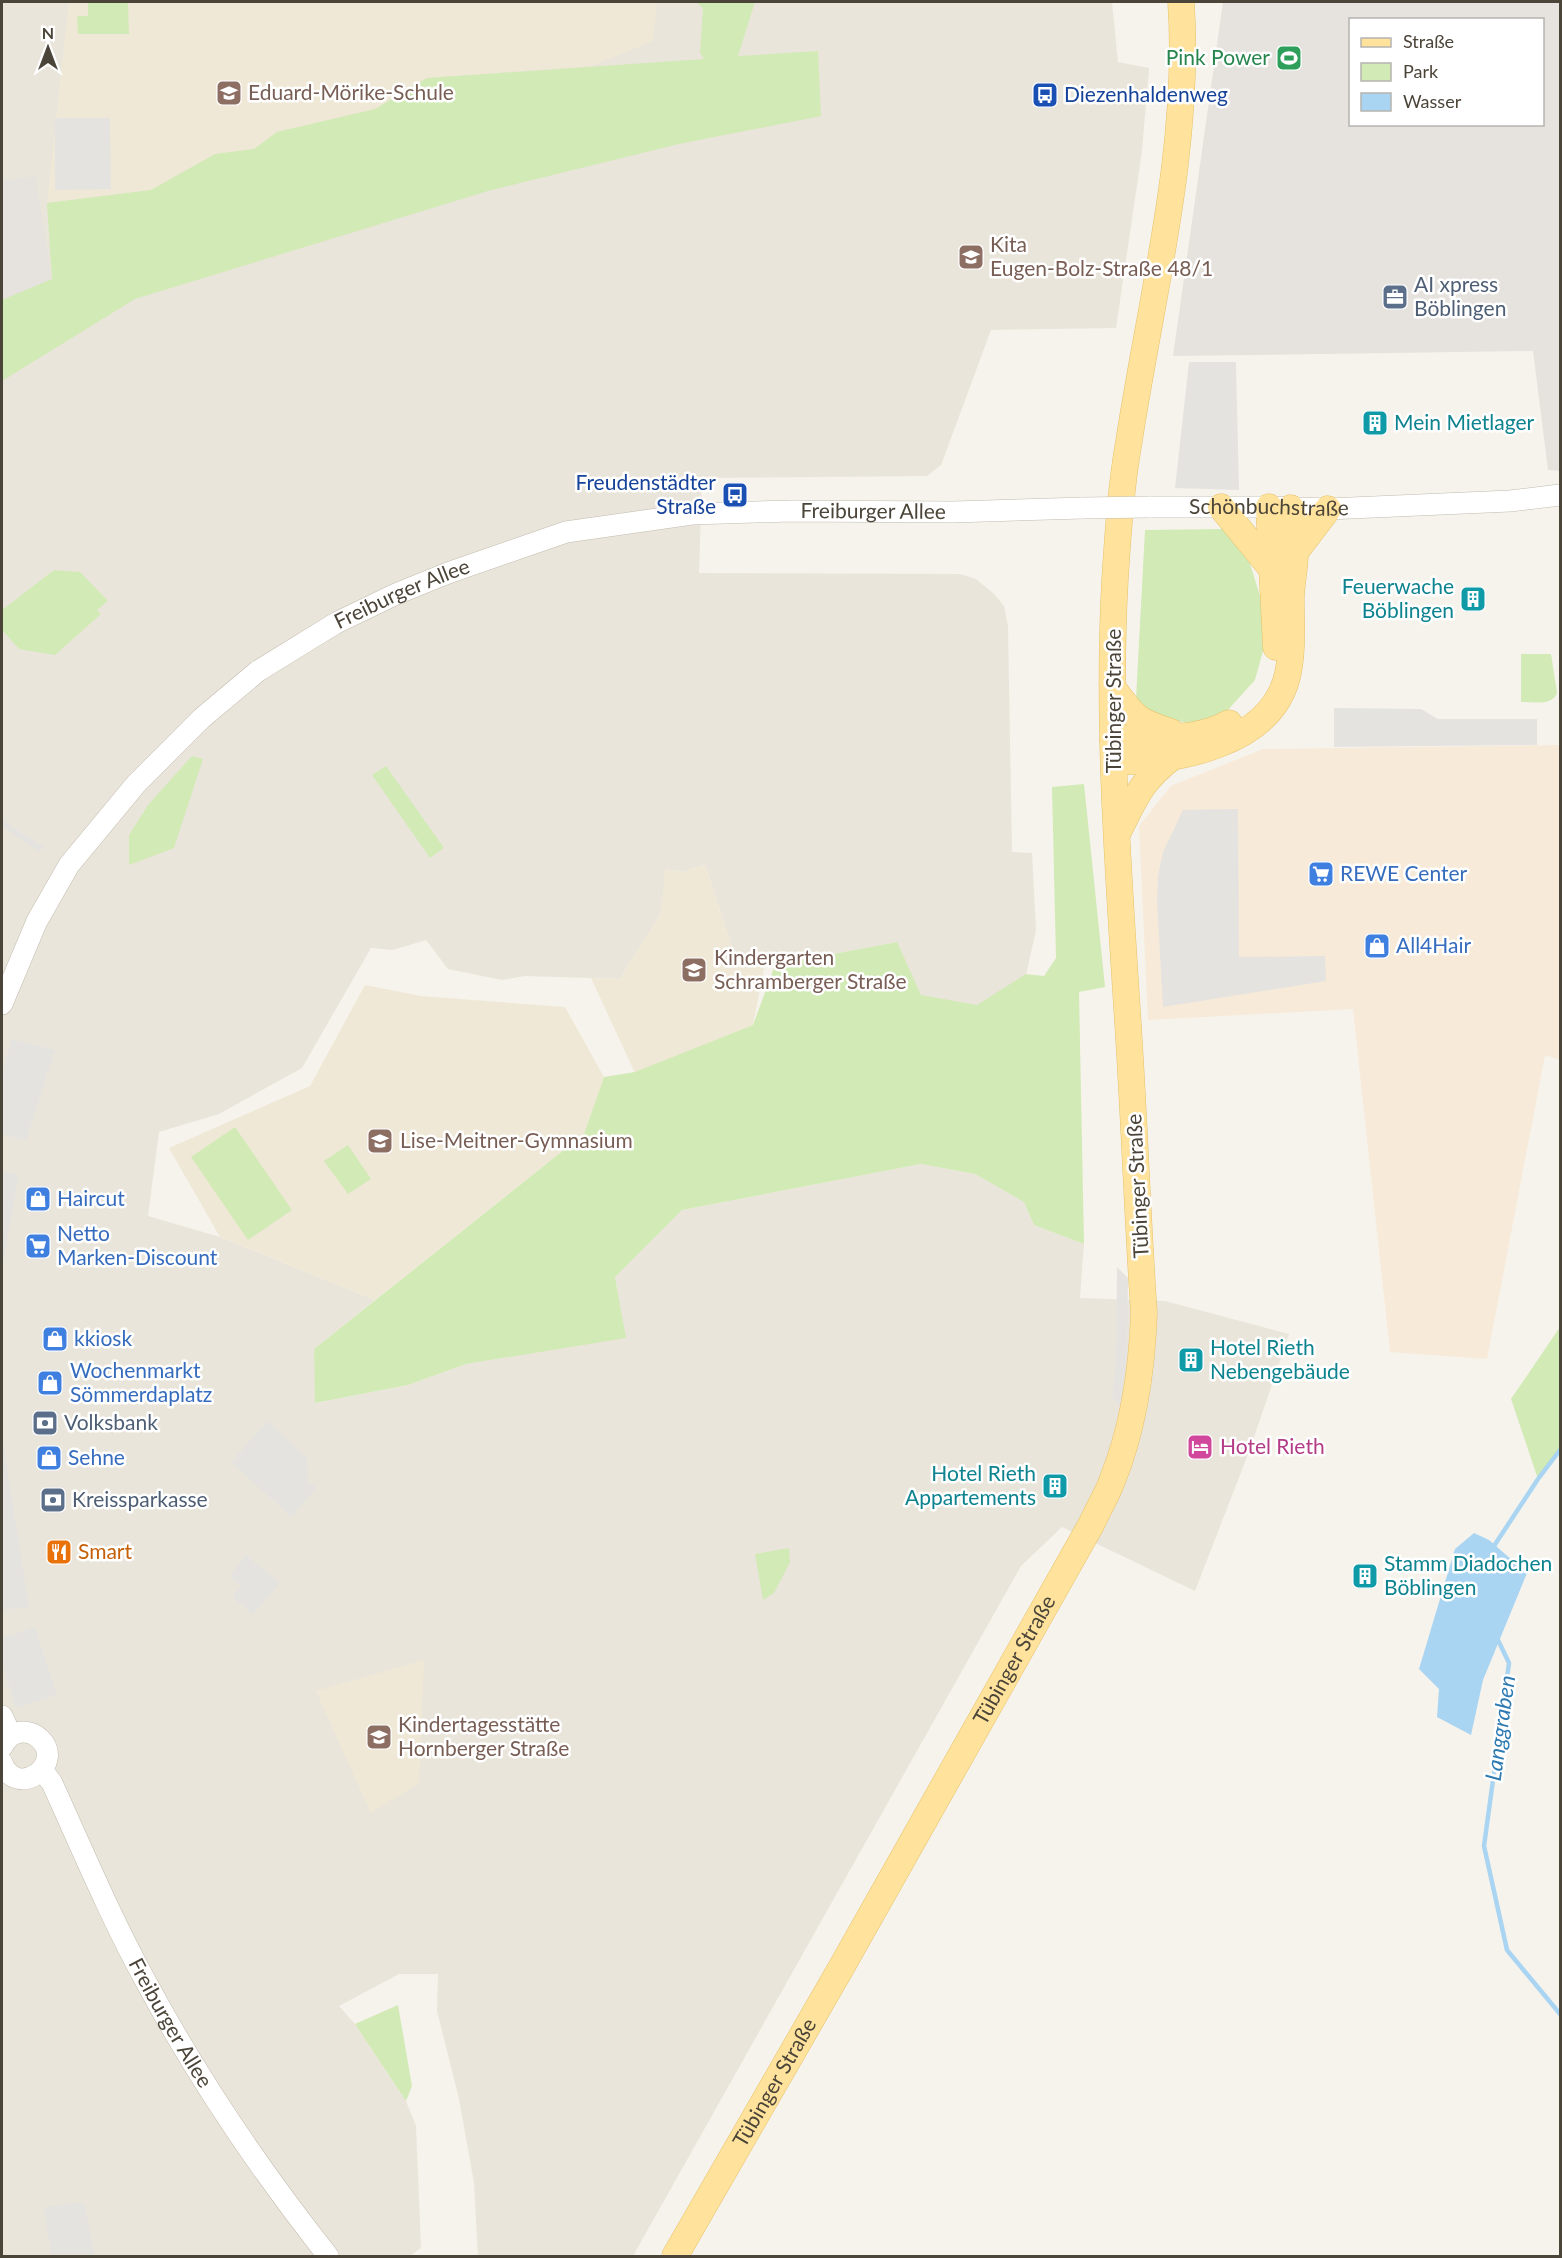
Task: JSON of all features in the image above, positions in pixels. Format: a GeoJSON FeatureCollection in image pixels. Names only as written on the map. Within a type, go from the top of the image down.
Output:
{"type":"FeatureCollection","features":[{"type":"Feature","properties":{"kind":"main road","name":"Tübinger Straße"},"geometry":{"type":"LineString","coordinates":[[675,2256],[841,1968],[1092,1523],[1112,1482],[1128,1435],[1139,1381],[1144,1312],[1116,836],[1113,688],[1115,581],[1128,444],[1163,239],[1179,128],[1182,50],[1180,2]]}},
{"type":"Feature","properties":{"kind":"main road"},"geometry":{"type":"LineString","coordinates":[[1221,507],[1271,568]]}},
{"type":"Feature","properties":{"kind":"main road"},"geometry":{"type":"LineString","coordinates":[[1114,751],[1147,762],[1197,752],[1224,743],[1266,714],[1278,699],[1288,674],[1292,640],[1291,596],[1296,551],[1280,507]]}},
{"type":"Feature","properties":{"kind":"main road"},"geometry":{"type":"LineString","coordinates":[[1114,751],[1183,735],[1205,733],[1225,726],[1254,704],[1264,690],[1272,671],[1276,648],[1271,568],[1280,507]]}},
{"type":"Feature","properties":{"kind":"main road"},"geometry":{"type":"LineString","coordinates":[[1296,551],[1328,509]]}},
{"type":"Feature","properties":{"kind":"main road"},"geometry":{"type":"LineString","coordinates":[[1113,688],[1133,715],[1146,724],[1183,735]]}},
{"type":"Feature","properties":{"kind":"main road"},"geometry":{"type":"LineString","coordinates":[[1116,836],[1140,788],[1152,772],[1171,758]]}},
{"type":"Feature","properties":{"kind":"street","name":"Schönbuchstraße"},"geometry":{"type":"LineString","coordinates":[[976,510],[1149,507],[1328,509],[1495,502],[1560,495]]}},
{"type":"Feature","properties":{"kind":"street","name":"Freiburger Allee"},"geometry":{"type":"LineString","coordinates":[[2,1004],[38,921],[69,864],[136,784],[202,718],[258,671],[336,623],[438,577],[566,531],[692,514],[976,510]]}},
{"type":"Feature","properties":{"kind":"street"},"geometry":{"type":"LineString","coordinates":[[2,1716],[6,1741],[25,1731],[38,1737],[47,1751],[42,1770],[34,1776],[25,1779],[15,1778],[3,1770]]}},
{"type":"Feature","properties":{"kind":"street","name":"Freiburger Allee"},"geometry":{"type":"LineString","coordinates":[[42,1770],[52,1783],[140,1970],[186,2052],[259,2163],[328,2256]]}},
{"type":"Feature","properties":{"kind":"shaded area"},"geometry":{"type":"Polygon","coordinates":[[[2,2],[1112,2],[1118,62],[1149,68],[1142,151],[1116,328],[991,330],[941,465],[927,476],[702,478],[699,573],[960,574],[976,579],[1004,606],[1008,626],[1012,852],[1032,853],[1036,930],[1023,989],[981,1011],[915,999],[897,942],[775,965],[767,953],[737,963],[705,865],[683,872],[666,869],[661,913],[620,979],[525,976],[502,980],[448,969],[426,940],[393,950],[371,948],[302,1068],[219,1114],[159,1132],[148,1216],[220,1237],[375,1300],[314,1349],[316,1403],[408,1385],[466,1364],[625,1337],[615,1277],[682,1210],[921,1164],[975,1174],[1024,1202],[1034,1225],[1084,1244],[1080,1298],[1165,1301],[1289,1334],[1250,1449],[1195,1591],[1062,1527],[1021,1566],[633,2256],[478,2256],[474,2183],[459,2099],[437,2011],[438,1974],[399,1974],[339,2006],[355,2024],[406,2101],[416,2126],[421,2248],[410,2256],[2,2256],[2,2]]]}},
{"type":"Feature","properties":{"kind":"shaded area","name":"Eduard-Mörike-Schule"},"geometry":{"type":"Polygon","coordinates":[[[69,2],[657,2],[653,41],[591,66],[427,78],[375,109],[277,132],[254,149],[215,154],[151,190],[47,203],[69,2]]]}},
{"type":"Feature","properties":{"kind":"shaded area"},"geometry":{"type":"Polygon","coordinates":[[[1223,2],[1560,2],[1560,471],[1548,470],[1533,351],[1173,356],[1223,2]]]}},
{"type":"Feature","properties":{"kind":"shaded area"},"geometry":{"type":"Polygon","coordinates":[[[55,118],[110,118],[111,189],[55,190],[55,118]]]}},
{"type":"Feature","properties":{"kind":"shaded area"},"geometry":{"type":"Polygon","coordinates":[[[35,176],[52,279],[2,300],[2,181],[35,176]]]}},
{"type":"Feature","properties":{"kind":"shaded area"},"geometry":{"type":"Polygon","coordinates":[[[1189,362],[1236,362],[1239,490],[1175,488],[1189,362]]]}},
{"type":"Feature","properties":{"kind":"shaded area"},"geometry":{"type":"Polygon","coordinates":[[[1334,708],[1421,709],[1438,719],[1537,719],[1537,745],[1334,747],[1334,708]]]}},
{"type":"Feature","properties":{"kind":"shaded area"},"geometry":{"type":"Polygon","coordinates":[[[1560,745],[1560,1060],[1545,1055],[1487,1359],[1390,1352],[1353,1009],[1148,1020],[1139,826],[1171,786],[1263,749],[1560,745]]]}},
{"type":"Feature","properties":{"kind":"shaded area"},"geometry":{"type":"Polygon","coordinates":[[[1238,809],[1239,957],[1325,956],[1326,981],[1163,1007],[1157,902],[1158,876],[1163,852],[1183,810],[1238,809]]]}},
{"type":"Feature","properties":{"kind":"shaded area"},"geometry":{"type":"Polygon","coordinates":[[[2,820],[45,848],[38,851],[2,826],[2,820]]]}},
{"type":"Feature","properties":{"kind":"shaded area","name":"Kindergarten Schramberger Straße"},"geometry":{"type":"Polygon","coordinates":[[[705,865],[737,963],[767,953],[753,1025],[635,1073],[591,978],[620,979],[661,913],[665,869],[683,872],[705,865]]]}},
{"type":"Feature","properties":{"kind":"shaded area","name":"Lise-Meitner-Gymnasium"},"geometry":{"type":"Polygon","coordinates":[[[365,985],[421,996],[565,1007],[604,1077],[584,1134],[375,1300],[220,1237],[169,1148],[310,1086],[365,985]]]}},
{"type":"Feature","properties":{"kind":"shaded area"},"geometry":{"type":"Polygon","coordinates":[[[12,1039],[55,1050],[26,1141],[2,1134],[2,1076],[12,1039]]]}},
{"type":"Feature","properties":{"kind":"shaded area"},"geometry":{"type":"Polygon","coordinates":[[[2,1172],[19,1175],[2,1268],[2,1172]]]}},
{"type":"Feature","properties":{"kind":"shaded area"},"geometry":{"type":"Polygon","coordinates":[[[1117,1267],[1128,1278],[1127,1353],[1121,1407],[1112,1396],[1116,1361],[1117,1267]]]}},
{"type":"Feature","properties":{"kind":"shaded area"},"geometry":{"type":"Polygon","coordinates":[[[268,1421],[307,1458],[308,1481],[316,1488],[291,1517],[231,1462],[268,1421]]]}},
{"type":"Feature","properties":{"kind":"shaded area"},"geometry":{"type":"Polygon","coordinates":[[[2,1435],[29,1607],[2,1610],[2,1435]]]}},
{"type":"Feature","properties":{"kind":"shaded area"},"geometry":{"type":"Polygon","coordinates":[[[246,1555],[280,1583],[253,1615],[232,1597],[241,1586],[229,1576],[246,1555]]]}},
{"type":"Feature","properties":{"kind":"shaded area"},"geometry":{"type":"Polygon","coordinates":[[[35,1627],[57,1695],[16,1708],[2,1663],[2,1639],[35,1627]]]}},
{"type":"Feature","properties":{"kind":"shaded area","name":"Kindertagesstätte Hornberger Straße"},"geometry":{"type":"Polygon","coordinates":[[[424,1660],[419,1783],[371,1813],[316,1691],[424,1660]]]}},
{"type":"Feature","properties":{"kind":"shaded area"},"geometry":{"type":"Polygon","coordinates":[[[84,2202],[95,2256],[51,2256],[44,2207],[84,2202]]]}},
{"type":"Feature","properties":{"kind":"green space"},"geometry":{"type":"Polygon","coordinates":[[[88,2],[128,2],[129,34],[78,34],[77,16],[88,16],[88,2]]]}},
{"type":"Feature","properties":{"kind":"green space"},"geometry":{"type":"Polygon","coordinates":[[[696,2],[755,2],[738,56],[818,51],[821,116],[679,144],[488,191],[135,299],[2,381],[2,300],[52,279],[47,203],[151,190],[215,154],[254,149],[277,132],[375,109],[427,78],[704,59],[700,53],[703,8],[696,2]]]}},
{"type":"Feature","properties":{"kind":"green space"},"geometry":{"type":"Polygon","coordinates":[[[1223,529],[1247,554],[1260,596],[1267,636],[1255,680],[1226,712],[1194,724],[1158,717],[1136,699],[1145,530],[1223,529]]]}},
{"type":"Feature","properties":{"kind":"green space"},"geometry":{"type":"Polygon","coordinates":[[[54,570],[80,572],[108,601],[97,610],[101,614],[55,655],[19,649],[2,630],[2,610],[54,570]]]}},
{"type":"Feature","properties":{"kind":"green space"},"geometry":{"type":"Polygon","coordinates":[[[1521,654],[1551,654],[1557,693],[1551,700],[1521,702],[1521,654]]]}},
{"type":"Feature","properties":{"kind":"green space"},"geometry":{"type":"Polygon","coordinates":[[[192,756],[203,759],[174,848],[129,865],[129,835],[148,805],[192,756]]]}},
{"type":"Feature","properties":{"kind":"green space"},"geometry":{"type":"Polygon","coordinates":[[[386,766],[444,848],[430,858],[372,775],[386,766]]]}},
{"type":"Feature","properties":{"kind":"green space"},"geometry":{"type":"Polygon","coordinates":[[[1084,784],[1105,987],[1079,992],[1084,1244],[1034,1225],[1024,1202],[975,1174],[921,1164],[682,1210],[615,1277],[626,1338],[466,1364],[408,1385],[315,1403],[314,1349],[584,1134],[604,1077],[635,1072],[753,1025],[775,965],[897,942],[921,995],[977,1005],[1026,974],[1044,976],[1056,958],[1052,787],[1084,784]]]}},
{"type":"Feature","properties":{"kind":"green space"},"geometry":{"type":"Polygon","coordinates":[[[235,1127],[292,1210],[248,1240],[191,1157],[235,1127]]]}},
{"type":"Feature","properties":{"kind":"green space"},"geometry":{"type":"Polygon","coordinates":[[[348,1145],[371,1179],[348,1194],[324,1161],[348,1145]]]}},
{"type":"Feature","properties":{"kind":"green space"},"geometry":{"type":"Polygon","coordinates":[[[1560,1327],[1560,1450],[1538,1479],[1511,1399],[1560,1327]]]}},
{"type":"Feature","properties":{"kind":"green space"},"geometry":{"type":"Polygon","coordinates":[[[789,1548],[790,1562],[774,1593],[763,1600],[755,1554],[789,1548]]]}},
{"type":"Feature","properties":{"kind":"green space"},"geometry":{"type":"Polygon","coordinates":[[[398,2005],[412,2086],[406,2101],[355,2024],[398,2005]]]}},
{"type":"Feature","properties":{"kind":"water"},"geometry":{"type":"Polygon","coordinates":[[[1474,1533],[1489,1540],[1527,1573],[1483,1680],[1471,1735],[1437,1717],[1439,1689],[1419,1669],[1455,1549],[1474,1533]]]}},
{"type":"Feature","properties":{"kind":"waterway","name":"Langgraben"},"geometry":{"type":"LineString","coordinates":[[1492,1549],[1560,1450]]}},
{"type":"Feature","properties":{"kind":"waterway","name":"Langgraben"},"geometry":{"type":"LineString","coordinates":[[1497,1638],[1509,1663],[1484,1846],[1507,1950],[1560,2014]]}},
{"type":"Feature","properties":{"kind":"place","name":"Pink Power"},"geometry":{"type":"Point","coordinates":[1289,58]}},
{"type":"Feature","properties":{"kind":"place","name":"Eduard-Mörike-Schule"},"geometry":{"type":"Point","coordinates":[229,93]}},
{"type":"Feature","properties":{"kind":"place","name":"Diezenhaldenweg"},"geometry":{"type":"Point","coordinates":[1045,95]}},
{"type":"Feature","properties":{"kind":"place","name":"Kita Eugen-Bolz-Straße 48/1"},"geometry":{"type":"Point","coordinates":[971,257]}},
{"type":"Feature","properties":{"kind":"place","name":"AI xpress Böblingen"},"geometry":{"type":"Point","coordinates":[1395,297]}},
{"type":"Feature","properties":{"kind":"place","name":"Mein Mietlager"},"geometry":{"type":"Point","coordinates":[1375,423]}},
{"type":"Feature","properties":{"kind":"place","name":"Freudenstädter Straße"},"geometry":{"type":"Point","coordinates":[735,495]}},
{"type":"Feature","properties":{"kind":"place","name":"Feuerwache Böblingen"},"geometry":{"type":"Point","coordinates":[1473,599]}},
{"type":"Feature","properties":{"kind":"place","name":"REWE Center"},"geometry":{"type":"Point","coordinates":[1321,874]}},
{"type":"Feature","properties":{"kind":"place","name":"All4Hair"},"geometry":{"type":"Point","coordinates":[1377,946]}},
{"type":"Feature","properties":{"kind":"place","name":"Kindergarten Schramberger Straße"},"geometry":{"type":"Point","coordinates":[694,970]}},
{"type":"Feature","properties":{"kind":"place","name":"Lise-Meitner-Gymnasium"},"geometry":{"type":"Point","coordinates":[380,1141]}},
{"type":"Feature","properties":{"kind":"place","name":"Haircut"},"geometry":{"type":"Point","coordinates":[38,1199]}},
{"type":"Feature","properties":{"kind":"place","name":"Netto Marken-Discount"},"geometry":{"type":"Point","coordinates":[38,1246]}},
{"type":"Feature","properties":{"kind":"place","name":"kkiosk"},"geometry":{"type":"Point","coordinates":[55,1339]}},
{"type":"Feature","properties":{"kind":"place","name":"Hotel Rieth Nebengebäude"},"geometry":{"type":"Point","coordinates":[1191,1360]}},
{"type":"Feature","properties":{"kind":"place","name":"Wochenmarkt Sömmerdaplatz"},"geometry":{"type":"Point","coordinates":[50,1383]}},
{"type":"Feature","properties":{"kind":"place","name":"Volksbank"},"geometry":{"type":"Point","coordinates":[45,1423]}},
{"type":"Feature","properties":{"kind":"place","name":"Hotel Rieth"},"geometry":{"type":"Point","coordinates":[1200,1447]}},
{"type":"Feature","properties":{"kind":"place","name":"Sehne"},"geometry":{"type":"Point","coordinates":[49,1458]}},
{"type":"Feature","properties":{"kind":"place","name":"Hotel Rieth Appartements"},"geometry":{"type":"Point","coordinates":[1055,1486]}},
{"type":"Feature","properties":{"kind":"place","name":"Kreissparkasse"},"geometry":{"type":"Point","coordinates":[53,1500]}},
{"type":"Feature","properties":{"kind":"place","name":"Smart"},"geometry":{"type":"Point","coordinates":[59,1552]}},
{"type":"Feature","properties":{"kind":"place","name":"Stamm Diadochen Böblingen"},"geometry":{"type":"Point","coordinates":[1365,1576]}},
{"type":"Feature","properties":{"kind":"place","name":"Kindertagesstätte Hornberger Straße"},"geometry":{"type":"Point","coordinates":[379,1737]}}]}
